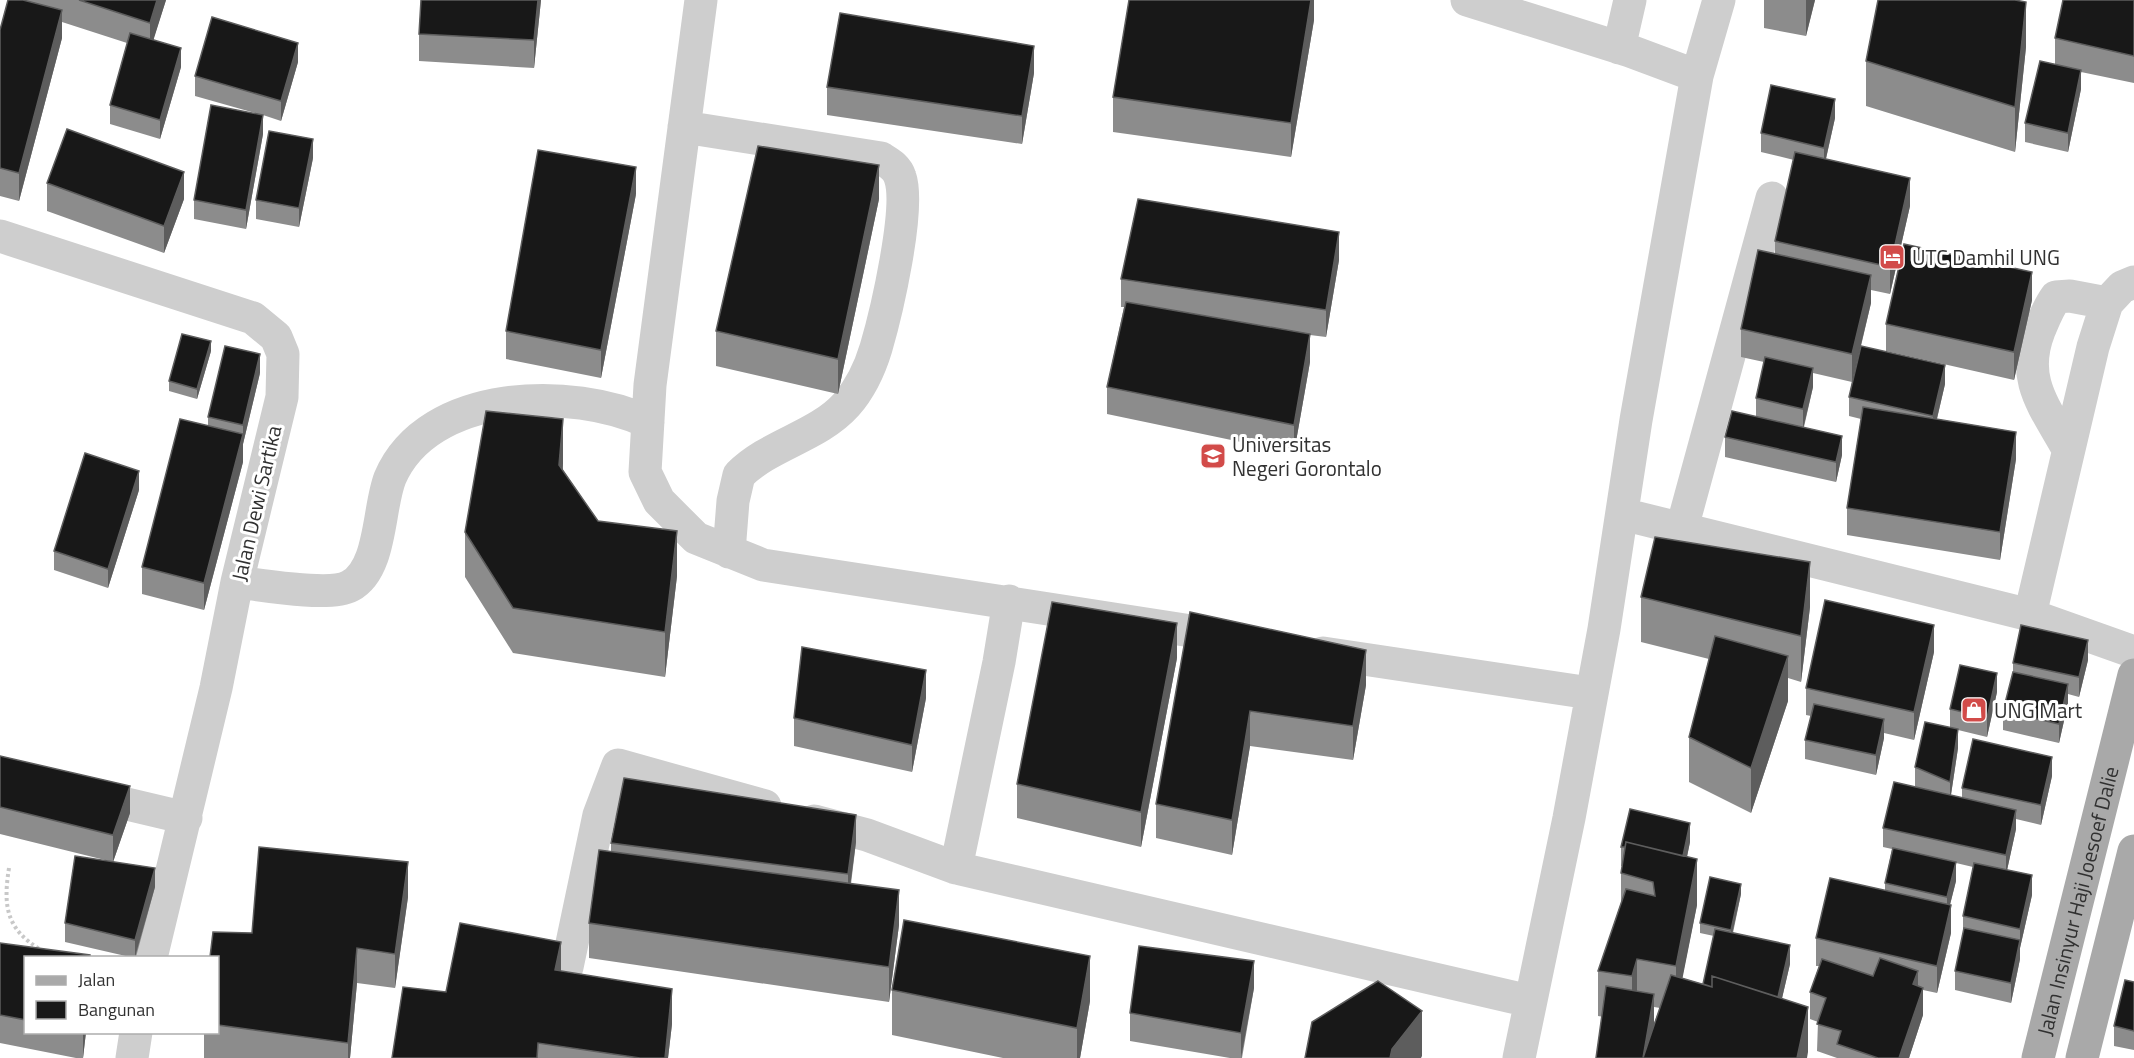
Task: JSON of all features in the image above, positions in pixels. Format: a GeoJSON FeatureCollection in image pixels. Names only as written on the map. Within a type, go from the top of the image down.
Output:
{"type":"FeatureCollection","features":[{"type":"Feature","properties":{"kind":"main road","name":"Jalan Insinyur Haji Joesoef Dalie"},"geometry":{"type":"LineString","coordinates":[[2038,1058],[2134,675]]}},
{"type":"Feature","properties":{"kind":"main road","name":"Jalan Insinyur Haji Joesoef Dalie"},"geometry":{"type":"LineString","coordinates":[[2082,1058],[2134,851]]}},
{"type":"Feature","properties":{"kind":"street"},"geometry":{"type":"LineString","coordinates":[[701,0],[650,385],[645,472],[659,501],[696,538],[764,565],[1009,601],[1263,643]]}},
{"type":"Feature","properties":{"kind":"street"},"geometry":{"type":"LineString","coordinates":[[1467,0],[1619,48],[1696,76]]}},
{"type":"Feature","properties":{"kind":"street"},"geometry":{"type":"LineString","coordinates":[[1619,48],[1630,0]]}},
{"type":"Feature","properties":{"kind":"street"},"geometry":{"type":"LineString","coordinates":[[1519,1058],[1529,1001],[1569,818],[1590,693],[1604,629],[1696,76],[1719,0]]}},
{"type":"Feature","properties":{"kind":"street"},"geometry":{"type":"LineString","coordinates":[[684,127],[881,158],[894,166],[900,177],[903,205],[900,237],[876,349],[865,377],[845,405],[816,429],[782,444],[739,475],[733,501],[729,552]]}},
{"type":"Feature","properties":{"kind":"street"},"geometry":{"type":"LineString","coordinates":[[1682,528],[1772,198]]}},
{"type":"Feature","properties":{"kind":"street","name":"Jalan Dewi Sartika"},"geometry":{"type":"LineString","coordinates":[[0,236],[253,318],[276,337],[283,354],[282,397],[237,582],[216,688],[186,818],[151,956]]}},
{"type":"Feature","properties":{"kind":"street"},"geometry":{"type":"LineString","coordinates":[[2030,615],[2093,347],[2107,303],[2122,287],[2134,282]]}},
{"type":"Feature","properties":{"kind":"street"},"geometry":{"type":"LineString","coordinates":[[2068,449],[2034,386],[2030,364],[2032,350],[2048,307],[2056,297],[2070,296],[2107,303]]}},
{"type":"Feature","properties":{"kind":"street"},"geometry":{"type":"LineString","coordinates":[[237,582],[322,591],[350,587],[365,570],[376,543],[390,478],[405,453],[435,426],[499,403],[556,400],[611,407],[648,422]]}},
{"type":"Feature","properties":{"kind":"street"},"geometry":{"type":"LineString","coordinates":[[1622,513],[2030,615],[2134,652]]}},
{"type":"Feature","properties":{"kind":"street"},"geometry":{"type":"LineString","coordinates":[[956,868],[999,662],[1009,601]]}},
{"type":"Feature","properties":{"kind":"street"},"geometry":{"type":"LineString","coordinates":[[1297,649],[1590,693]]}},
{"type":"Feature","properties":{"kind":"street"},"geometry":{"type":"LineString","coordinates":[[567,967],[599,815],[618,765],[867,835],[956,868],[1529,1001]]}},
{"type":"Feature","properties":{"kind":"street"},"geometry":{"type":"LineString","coordinates":[[0,774],[186,818]]}},
{"type":"Feature","properties":{"kind":"street"},"geometry":{"type":"LineString","coordinates":[[132,1058],[136,1034]]}},
{"type":"Feature","properties":{"kind":"path"},"geometry":{"type":"LineString","coordinates":[[9,868],[6,907],[13,926],[33,945],[48,953]]}},
{"type":"Feature","properties":{"kind":"building"},"geometry":{"type":"Polygon","coordinates":[[[8,0],[23,0],[62,10],[19,173],[0,168],[0,30],[8,0]]]}},
{"type":"Feature","properties":{"kind":"building"},"geometry":{"type":"Polygon","coordinates":[[[79,0],[157,0],[150,23],[79,0]]]}},
{"type":"Feature","properties":{"kind":"building"},"geometry":{"type":"Polygon","coordinates":[[[421,0],[538,0],[534,40],[419,34],[421,0]]]}},
{"type":"Feature","properties":{"kind":"building"},"geometry":{"type":"Polygon","coordinates":[[[1129,0],[1311,0],[1291,123],[1113,97],[1129,0]]]}},
{"type":"Feature","properties":{"kind":"building"},"geometry":{"type":"Polygon","coordinates":[[[1878,0],[2015,0],[2026,2],[2015,107],[1866,61],[1878,0]]]}},
{"type":"Feature","properties":{"kind":"building"},"geometry":{"type":"Polygon","coordinates":[[[2063,0],[2134,0],[2134,56],[2055,38],[2063,0]]]}},
{"type":"Feature","properties":{"kind":"building"},"geometry":{"type":"Polygon","coordinates":[[[840,13],[1034,46],[1022,116],[827,87],[840,13]]]}},
{"type":"Feature","properties":{"kind":"building"},"geometry":{"type":"Polygon","coordinates":[[[212,17],[298,43],[281,101],[195,76],[212,17]]]}},
{"type":"Feature","properties":{"kind":"building"},"geometry":{"type":"Polygon","coordinates":[[[130,33],[181,48],[160,120],[110,105],[130,33]]]}},
{"type":"Feature","properties":{"kind":"building"},"geometry":{"type":"Polygon","coordinates":[[[2040,61],[2081,70],[2068,133],[2025,123],[2040,61]]]}},
{"type":"Feature","properties":{"kind":"building"},"geometry":{"type":"Polygon","coordinates":[[[1771,85],[1835,99],[1824,148],[1761,133],[1771,85]]]}},
{"type":"Feature","properties":{"kind":"building"},"geometry":{"type":"Polygon","coordinates":[[[211,105],[263,115],[246,210],[194,200],[211,105]]]}},
{"type":"Feature","properties":{"kind":"building"},"geometry":{"type":"Polygon","coordinates":[[[67,129],[184,172],[164,226],[47,183],[67,129]]]}},
{"type":"Feature","properties":{"kind":"building"},"geometry":{"type":"Polygon","coordinates":[[[269,131],[313,139],[299,208],[256,200],[269,131]]]}},
{"type":"Feature","properties":{"kind":"building"},"geometry":{"type":"Polygon","coordinates":[[[758,146],[879,165],[838,359],[716,331],[758,146]]]}},
{"type":"Feature","properties":{"kind":"building"},"geometry":{"type":"Polygon","coordinates":[[[538,150],[636,167],[601,350],[506,331],[538,150]]]}},
{"type":"Feature","properties":{"kind":"building"},"geometry":{"type":"Polygon","coordinates":[[[1795,152],[1910,178],[1890,267],[1775,241],[1795,152]]]}},
{"type":"Feature","properties":{"kind":"building"},"geometry":{"type":"Polygon","coordinates":[[[1138,199],[1339,232],[1326,310],[1121,279],[1138,199]]]}},
{"type":"Feature","properties":{"kind":"building"},"geometry":{"type":"Polygon","coordinates":[[[1904,244],[2032,272],[2014,352],[1886,324],[1904,244]]]}},
{"type":"Feature","properties":{"kind":"building"},"geometry":{"type":"Polygon","coordinates":[[[1758,250],[1871,275],[1852,354],[1741,329],[1758,250]]]}},
{"type":"Feature","properties":{"kind":"building"},"geometry":{"type":"Polygon","coordinates":[[[1126,302],[1310,334],[1294,425],[1107,387],[1126,302]]]}},
{"type":"Feature","properties":{"kind":"building"},"geometry":{"type":"Polygon","coordinates":[[[182,334],[211,341],[197,389],[169,381],[182,334]]]}},
{"type":"Feature","properties":{"kind":"building"},"geometry":{"type":"Polygon","coordinates":[[[225,346],[260,354],[243,425],[208,417],[225,346]]]}},
{"type":"Feature","properties":{"kind":"building"},"geometry":{"type":"Polygon","coordinates":[[[1861,346],[1945,365],[1933,416],[1849,397],[1861,346]]]}},
{"type":"Feature","properties":{"kind":"building"},"geometry":{"type":"Polygon","coordinates":[[[1765,357],[1813,368],[1803,409],[1756,398],[1765,357]]]}},
{"type":"Feature","properties":{"kind":"building"},"geometry":{"type":"Polygon","coordinates":[[[1863,407],[2016,432],[2000,532],[1847,508],[1863,407]]]}},
{"type":"Feature","properties":{"kind":"building"},"geometry":{"type":"Polygon","coordinates":[[[486,411],[563,419],[559,465],[598,521],[677,531],[665,632],[513,608],[465,532],[486,411]]]}},
{"type":"Feature","properties":{"kind":"building"},"geometry":{"type":"Polygon","coordinates":[[[1732,411],[1842,436],[1836,462],[1725,437],[1732,411]]]}},
{"type":"Feature","properties":{"kind":"building"},"geometry":{"type":"Polygon","coordinates":[[[180,419],[243,434],[204,583],[142,567],[180,419]]]}},
{"type":"Feature","properties":{"kind":"building"},"geometry":{"type":"Polygon","coordinates":[[[85,453],[139,471],[108,569],[54,551],[85,453]]]}},
{"type":"Feature","properties":{"kind":"building"},"geometry":{"type":"Polygon","coordinates":[[[1655,537],[1810,562],[1801,636],[1641,597],[1655,537]]]}},
{"type":"Feature","properties":{"kind":"building"},"geometry":{"type":"Polygon","coordinates":[[[1825,600],[1934,625],[1914,712],[1806,688],[1825,600]]]}},
{"type":"Feature","properties":{"kind":"building"},"geometry":{"type":"Polygon","coordinates":[[[1052,602],[1177,623],[1141,812],[1017,784],[1052,602]]]}},
{"type":"Feature","properties":{"kind":"building"},"geometry":{"type":"Polygon","coordinates":[[[1190,612],[1366,650],[1353,726],[1250,711],[1232,820],[1156,804],[1190,612]]]}},
{"type":"Feature","properties":{"kind":"building"},"geometry":{"type":"Polygon","coordinates":[[[2021,625],[2088,640],[2079,677],[2013,663],[2021,625]]]}},
{"type":"Feature","properties":{"kind":"building"},"geometry":{"type":"Polygon","coordinates":[[[1715,636],[1788,656],[1751,768],[1689,737],[1715,636]]]}},
{"type":"Feature","properties":{"kind":"building"},"geometry":{"type":"Polygon","coordinates":[[[802,647],[926,670],[912,745],[794,718],[802,647]]]}},
{"type":"Feature","properties":{"kind":"building"},"geometry":{"type":"Polygon","coordinates":[[[1960,665],[1997,673],[1987,718],[1950,709],[1960,665]]]}},
{"type":"Feature","properties":{"kind":"building"},"geometry":{"type":"Polygon","coordinates":[[[2013,672],[2068,684],[2059,724],[2003,711],[2013,672]]]}},
{"type":"Feature","properties":{"kind":"building"},"geometry":{"type":"Polygon","coordinates":[[[1814,704],[1884,719],[1876,755],[1805,740],[1814,704]]]}},
{"type":"Feature","properties":{"kind":"building"},"geometry":{"type":"Polygon","coordinates":[[[1925,722],[1958,729],[1950,782],[1915,767],[1925,722]]]}},
{"type":"Feature","properties":{"kind":"building"},"geometry":{"type":"Polygon","coordinates":[[[1973,739],[2052,757],[2041,805],[1962,788],[1973,739]]]}},
{"type":"Feature","properties":{"kind":"building"},"geometry":{"type":"Polygon","coordinates":[[[0,756],[130,786],[113,835],[0,807],[0,756]]]}},
{"type":"Feature","properties":{"kind":"building"},"geometry":{"type":"Polygon","coordinates":[[[624,778],[856,815],[848,874],[611,843],[624,778]]]}},
{"type":"Feature","properties":{"kind":"building"},"geometry":{"type":"Polygon","coordinates":[[[1894,782],[2016,810],[2006,855],[1883,828],[1894,782]]]}},
{"type":"Feature","properties":{"kind":"building"},"geometry":{"type":"Polygon","coordinates":[[[1630,809],[1690,823],[1683,856],[1626,842],[1625,847],[1621,847],[1630,809]]]}},
{"type":"Feature","properties":{"kind":"building"},"geometry":{"type":"Polygon","coordinates":[[[1626,842],[1697,859],[1676,966],[1637,959],[1632,976],[1598,971],[1626,889],[1655,896],[1653,882],[1621,873],[1626,842]]]}},
{"type":"Feature","properties":{"kind":"building"},"geometry":{"type":"Polygon","coordinates":[[[259,847],[408,862],[395,954],[357,948],[348,1043],[219,1025],[219,956],[210,956],[213,932],[252,933],[259,847]]]}},
{"type":"Feature","properties":{"kind":"building"},"geometry":{"type":"Polygon","coordinates":[[[1893,848],[1956,862],[1947,897],[1885,883],[1893,848]]]}},
{"type":"Feature","properties":{"kind":"building"},"geometry":{"type":"Polygon","coordinates":[[[599,850],[899,890],[889,967],[589,923],[599,850]]]}},
{"type":"Feature","properties":{"kind":"building"},"geometry":{"type":"Polygon","coordinates":[[[75,856],[155,868],[135,940],[65,923],[75,856]]]}},
{"type":"Feature","properties":{"kind":"building"},"geometry":{"type":"Polygon","coordinates":[[[1974,863],[2032,875],[2020,929],[1963,916],[1974,863]]]}},
{"type":"Feature","properties":{"kind":"building"},"geometry":{"type":"Polygon","coordinates":[[[1710,877],[1741,884],[1731,930],[1700,923],[1710,877]]]}},
{"type":"Feature","properties":{"kind":"building"},"geometry":{"type":"Polygon","coordinates":[[[1830,878],[1951,905],[1937,966],[1816,938],[1830,878]]]}},
{"type":"Feature","properties":{"kind":"building"},"geometry":{"type":"Polygon","coordinates":[[[904,920],[1090,956],[1077,1028],[892,990],[904,920]]]}},
{"type":"Feature","properties":{"kind":"building"},"geometry":{"type":"Polygon","coordinates":[[[460,923],[561,942],[555,970],[672,989],[665,1058],[640,1058],[538,1043],[537,1058],[392,1058],[403,987],[446,992],[460,923]]]}},
{"type":"Feature","properties":{"kind":"building"},"geometry":{"type":"Polygon","coordinates":[[[1964,928],[2020,940],[2011,983],[1955,971],[1964,928]]]}},
{"type":"Feature","properties":{"kind":"building"},"geometry":{"type":"Polygon","coordinates":[[[1715,929],[1790,945],[1778,997],[1712,976],[1712,987],[1703,984],[1715,929]]]}},
{"type":"Feature","properties":{"kind":"building"},"geometry":{"type":"Polygon","coordinates":[[[0,943],[90,955],[24,956],[24,1020],[0,1015],[0,943]]]}},
{"type":"Feature","properties":{"kind":"building"},"geometry":{"type":"Polygon","coordinates":[[[1139,946],[1254,961],[1241,1033],[1130,1013],[1139,946]]]}},
{"type":"Feature","properties":{"kind":"building"},"geometry":{"type":"Polygon","coordinates":[[[1880,958],[1918,971],[1913,984],[1923,988],[1899,1058],[1878,1058],[1837,1044],[1841,1031],[1817,1024],[1826,998],[1810,992],[1822,959],[1873,976],[1880,958]]]}},
{"type":"Feature","properties":{"kind":"building"},"geometry":{"type":"Polygon","coordinates":[[[1671,975],[1712,987],[1712,976],[1808,1007],[1797,1058],[1643,1058],[1671,975]]]}},
{"type":"Feature","properties":{"kind":"building"},"geometry":{"type":"Polygon","coordinates":[[[2125,980],[2134,982],[2134,1031],[2114,1026],[2125,980]]]}},
{"type":"Feature","properties":{"kind":"building"},"geometry":{"type":"Polygon","coordinates":[[[1378,981],[1422,1011],[1392,1049],[1390,1058],[1305,1058],[1312,1022],[1378,981]]]}},
{"type":"Feature","properties":{"kind":"building"},"geometry":{"type":"Polygon","coordinates":[[[1606,986],[1654,994],[1643,1058],[1596,1058],[1606,986]]]}},
{"type":"Feature","properties":{"kind":"place","name":"UTC Damhil UNG"},"geometry":{"type":"Point","coordinates":[1892,257]}},
{"type":"Feature","properties":{"kind":"place","name":"Universitas Negeri Gorontalo"},"geometry":{"type":"Point","coordinates":[1213,456]}},
{"type":"Feature","properties":{"kind":"place","name":"UNG Mart"},"geometry":{"type":"Point","coordinates":[1974,710]}}]}
